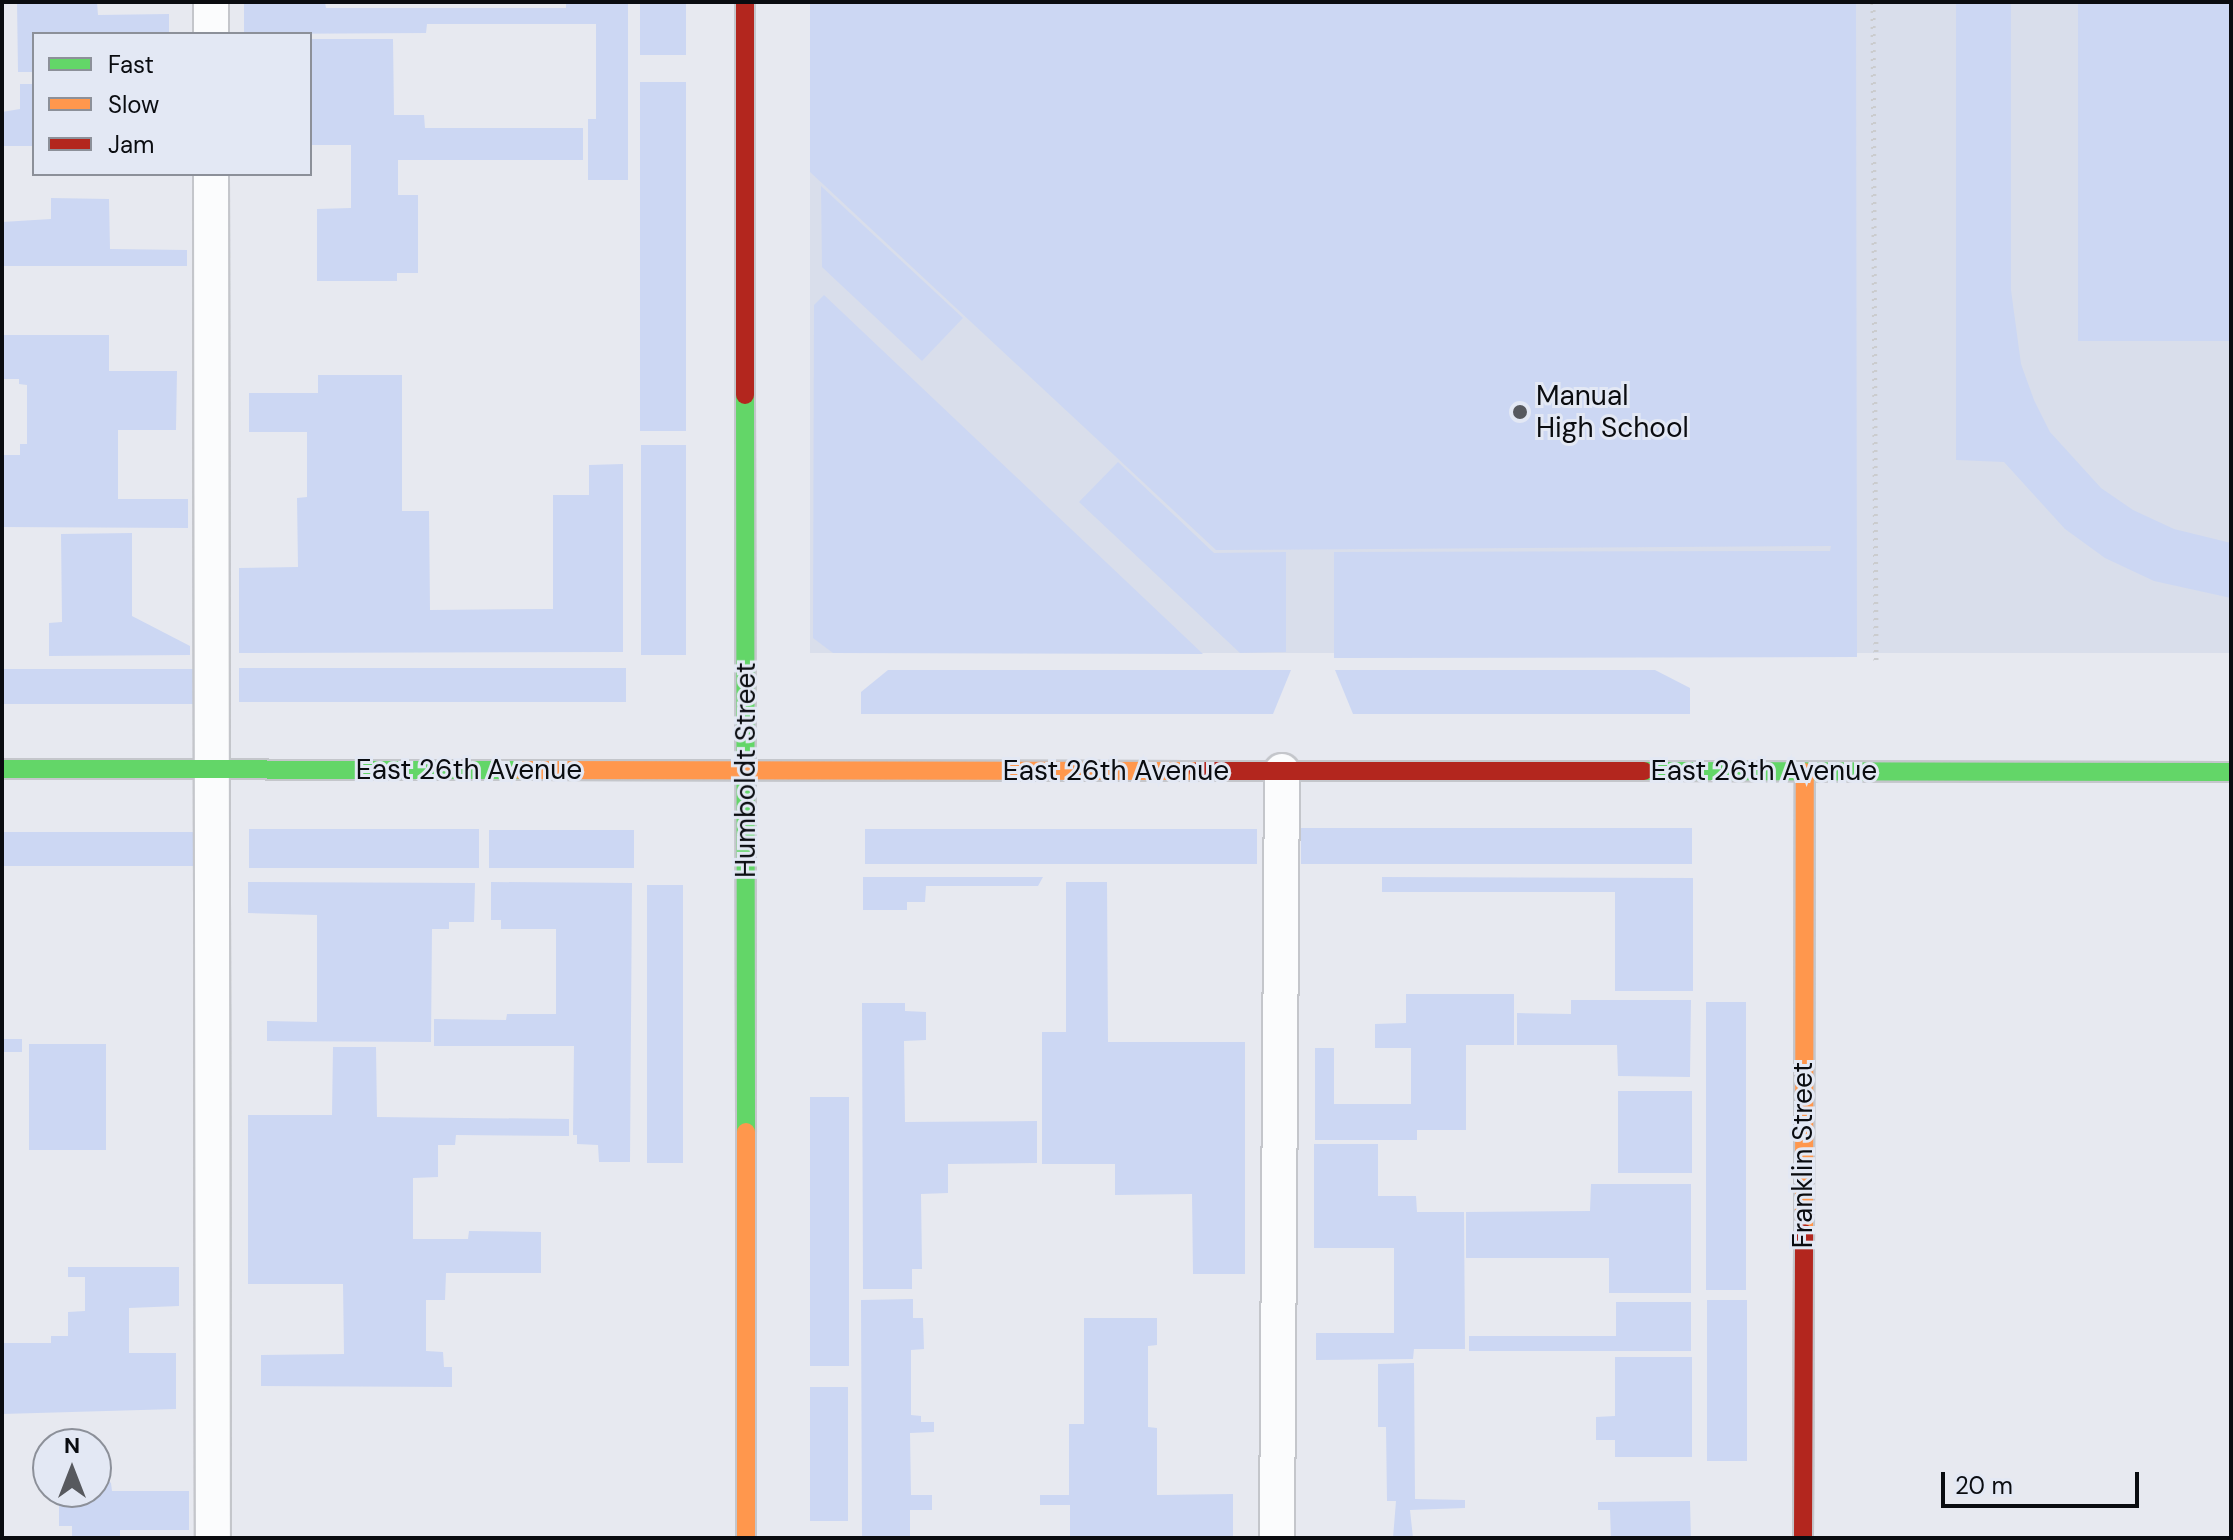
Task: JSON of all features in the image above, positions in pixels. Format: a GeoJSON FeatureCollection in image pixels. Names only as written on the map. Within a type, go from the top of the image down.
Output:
{"type":"FeatureCollection","features":[{"type":"Feature","properties":{"kind":"street","name":"Humboldt Street"},"geometry":{"type":"LineString","coordinates":[[745,2],[746,1538]]}},
{"type":"Feature","properties":{"kind":"street","name":"East 26th Avenue"},"geometry":{"type":"LineString","coordinates":[[2,769],[2231,772]]}},
{"type":"Feature","properties":{"kind":"street","name":"Franklin Street"},"geometry":{"type":"LineString","coordinates":[[1803,1538],[1805,772]]}},
{"type":"Feature","properties":{"kind":"lane"},"geometry":{"type":"LineString","coordinates":[[211,2],[211,32]]}},
{"type":"Feature","properties":{"kind":"lane"},"geometry":{"type":"LineString","coordinates":[[211,176],[213,1538]]}},
{"type":"Feature","properties":{"kind":"lane"},"geometry":{"type":"LineString","coordinates":[[1277,1538],[1282,771]]}},
{"type":"Feature","properties":{"kind":"path"},"geometry":{"type":"LineString","coordinates":[[1873,2],[1876,664]]}},
{"type":"Feature","properties":{"kind":"shaded area"},"geometry":{"type":"Polygon","coordinates":[[[17,2],[97,2],[98,15],[169,14],[169,32],[32,32],[32,72],[18,72],[17,2]]]}},
{"type":"Feature","properties":{"kind":"shaded area"},"geometry":{"type":"Polygon","coordinates":[[[244,2],[325,2],[326,8],[566,8],[566,2],[628,2],[628,180],[588,180],[588,119],[596,119],[596,24],[427,24],[426,33],[244,32],[244,2]]]}},
{"type":"Feature","properties":{"kind":"shaded area"},"geometry":{"type":"Polygon","coordinates":[[[640,2],[686,2],[686,55],[640,55],[640,2]]]}},
{"type":"Feature","properties":{"kind":"shaded area","name":"Manual High School"},"geometry":{"type":"Polygon","coordinates":[[[810,2],[2231,2],[2231,653],[810,653],[810,2]]]}},
{"type":"Feature","properties":{"kind":"shaded area"},"geometry":{"type":"Polygon","coordinates":[[[810,2],[1856,2],[1857,657],[1334,658],[1334,552],[1830,551],[1831,546],[1216,550],[810,172],[810,2]]]}},
{"type":"Feature","properties":{"kind":"shaded area"},"geometry":{"type":"Polygon","coordinates":[[[1956,2],[2011,2],[2011,290],[2021,364],[2034,400],[2050,432],[2101,488],[2133,510],[2174,529],[2231,543],[2231,598],[2154,581],[2105,558],[2065,529],[2004,462],[1956,460],[1956,2]]]}},
{"type":"Feature","properties":{"kind":"shaded area"},"geometry":{"type":"Polygon","coordinates":[[[2078,2],[2231,2],[2231,341],[2078,341],[2078,2]]]}},
{"type":"Feature","properties":{"kind":"shaded area"},"geometry":{"type":"Polygon","coordinates":[[[312,39],[393,39],[394,115],[424,115],[425,128],[583,128],[583,160],[398,160],[398,195],[418,195],[418,273],[397,273],[397,281],[317,281],[317,209],[351,208],[351,145],[312,145],[312,39]]]}},
{"type":"Feature","properties":{"kind":"shaded area"},"geometry":{"type":"Polygon","coordinates":[[[640,82],[686,82],[686,431],[640,431],[640,82]]]}},
{"type":"Feature","properties":{"kind":"shaded area"},"geometry":{"type":"Polygon","coordinates":[[[20,84],[32,84],[32,146],[2,146],[2,112],[20,109],[20,84]]]}},
{"type":"Feature","properties":{"kind":"shaded area"},"geometry":{"type":"Polygon","coordinates":[[[821,186],[963,318],[922,361],[822,267],[821,186]]]}},
{"type":"Feature","properties":{"kind":"shaded area"},"geometry":{"type":"Polygon","coordinates":[[[51,198],[109,199],[110,249],[187,250],[187,266],[2,266],[2,222],[51,219],[51,198]]]}},
{"type":"Feature","properties":{"kind":"shaded area"},"geometry":{"type":"Polygon","coordinates":[[[824,295],[1203,654],[833,653],[813,638],[814,305],[824,295]]]}},
{"type":"Feature","properties":{"kind":"shaded area"},"geometry":{"type":"Polygon","coordinates":[[[2,335],[109,335],[109,371],[177,371],[176,430],[118,430],[118,499],[188,499],[188,528],[2,527],[2,455],[20,455],[20,444],[27,444],[27,385],[19,384],[19,379],[2,379],[2,335]]]}},
{"type":"Feature","properties":{"kind":"shaded area"},"geometry":{"type":"Polygon","coordinates":[[[318,375],[402,375],[402,511],[429,511],[430,610],[553,609],[553,495],[589,495],[589,465],[623,464],[623,652],[239,653],[239,568],[298,567],[297,498],[307,497],[307,432],[249,432],[249,393],[318,393],[318,375]]]}},
{"type":"Feature","properties":{"kind":"shaded area"},"geometry":{"type":"Polygon","coordinates":[[[641,445],[686,445],[686,655],[641,655],[641,445]]]}},
{"type":"Feature","properties":{"kind":"shaded area"},"geometry":{"type":"Polygon","coordinates":[[[1118,462],[1214,553],[1286,552],[1286,652],[1240,653],[1079,502],[1118,462]]]}},
{"type":"Feature","properties":{"kind":"shaded area"},"geometry":{"type":"Polygon","coordinates":[[[132,533],[132,616],[190,646],[190,655],[49,656],[49,623],[62,622],[61,534],[132,533]]]}},
{"type":"Feature","properties":{"kind":"shaded area"},"geometry":{"type":"Polygon","coordinates":[[[239,668],[626,668],[626,702],[239,702],[239,668]]]}},
{"type":"Feature","properties":{"kind":"shaded area"},"geometry":{"type":"Polygon","coordinates":[[[2,669],[194,669],[194,704],[2,704],[2,669]]]}},
{"type":"Feature","properties":{"kind":"shaded area"},"geometry":{"type":"Polygon","coordinates":[[[888,670],[1291,670],[1273,714],[861,714],[861,692],[888,670]]]}},
{"type":"Feature","properties":{"kind":"shaded area"},"geometry":{"type":"Polygon","coordinates":[[[1335,670],[1655,670],[1690,688],[1690,714],[1353,714],[1335,670]]]}},
{"type":"Feature","properties":{"kind":"shaded area"},"geometry":{"type":"Polygon","coordinates":[[[1301,828],[1692,828],[1692,864],[1301,864],[1301,828]]]}},
{"type":"Feature","properties":{"kind":"shaded area"},"geometry":{"type":"Polygon","coordinates":[[[249,829],[479,829],[479,868],[249,868],[249,829]]]}},
{"type":"Feature","properties":{"kind":"shaded area"},"geometry":{"type":"Polygon","coordinates":[[[865,829],[1257,829],[1257,864],[865,864],[865,829]]]}},
{"type":"Feature","properties":{"kind":"shaded area"},"geometry":{"type":"Polygon","coordinates":[[[489,830],[634,830],[634,868],[489,868],[489,830]]]}},
{"type":"Feature","properties":{"kind":"shaded area"},"geometry":{"type":"Polygon","coordinates":[[[2,832],[203,832],[203,866],[2,866],[2,832]]]}},
{"type":"Feature","properties":{"kind":"shaded area"},"geometry":{"type":"Polygon","coordinates":[[[863,877],[1043,877],[1038,886],[926,886],[925,902],[907,902],[907,910],[863,910],[863,877]]]}},
{"type":"Feature","properties":{"kind":"shaded area"},"geometry":{"type":"Polygon","coordinates":[[[1382,877],[1693,878],[1693,991],[1615,991],[1615,892],[1382,892],[1382,877]]]}},
{"type":"Feature","properties":{"kind":"shaded area"},"geometry":{"type":"Polygon","coordinates":[[[248,882],[475,883],[474,922],[449,922],[449,929],[432,929],[431,1042],[267,1041],[267,1021],[317,1022],[317,915],[248,913],[248,882]]]}},
{"type":"Feature","properties":{"kind":"shaded area"},"geometry":{"type":"Polygon","coordinates":[[[491,882],[632,883],[630,1162],[599,1162],[598,1145],[577,1144],[577,1135],[573,1135],[574,1046],[434,1046],[434,1019],[506,1020],[507,1014],[556,1014],[556,929],[501,929],[501,920],[491,920],[491,882]]]}},
{"type":"Feature","properties":{"kind":"shaded area"},"geometry":{"type":"Polygon","coordinates":[[[1066,882],[1107,882],[1108,1042],[1245,1042],[1245,1274],[1193,1274],[1192,1194],[1115,1195],[1115,1164],[1042,1164],[1042,1032],[1066,1032],[1066,882]]]}},
{"type":"Feature","properties":{"kind":"shaded area"},"geometry":{"type":"Polygon","coordinates":[[[647,885],[683,885],[683,1163],[647,1163],[647,885]]]}},
{"type":"Feature","properties":{"kind":"shaded area"},"geometry":{"type":"Polygon","coordinates":[[[1406,994],[1514,994],[1514,1045],[1466,1045],[1466,1130],[1417,1130],[1417,1140],[1315,1140],[1315,1048],[1334,1048],[1334,1104],[1411,1104],[1411,1048],[1375,1048],[1375,1024],[1406,1023],[1406,994]]]}},
{"type":"Feature","properties":{"kind":"shaded area"},"geometry":{"type":"Polygon","coordinates":[[[1571,1000],[1691,1000],[1690,1077],[1618,1076],[1617,1045],[1517,1045],[1517,1013],[1571,1014],[1571,1000]]]}},
{"type":"Feature","properties":{"kind":"shaded area"},"geometry":{"type":"Polygon","coordinates":[[[1706,1002],[1746,1002],[1746,1290],[1706,1290],[1706,1002]]]}},
{"type":"Feature","properties":{"kind":"shaded area"},"geometry":{"type":"Polygon","coordinates":[[[862,1003],[905,1003],[905,1011],[926,1012],[926,1040],[904,1041],[905,1122],[1037,1121],[1037,1163],[948,1164],[948,1193],[921,1194],[922,1269],[912,1269],[912,1289],[863,1289],[862,1003]]]}},
{"type":"Feature","properties":{"kind":"shaded area"},"geometry":{"type":"Polygon","coordinates":[[[2,1039],[22,1039],[22,1052],[2,1052],[2,1039]]]}},
{"type":"Feature","properties":{"kind":"shaded area"},"geometry":{"type":"Polygon","coordinates":[[[29,1044],[106,1044],[106,1150],[29,1150],[29,1044]]]}},
{"type":"Feature","properties":{"kind":"shaded area"},"geometry":{"type":"Polygon","coordinates":[[[333,1047],[376,1047],[377,1117],[569,1119],[569,1136],[456,1135],[455,1145],[438,1145],[438,1177],[413,1178],[413,1239],[468,1239],[469,1231],[541,1232],[541,1273],[446,1273],[445,1300],[426,1300],[426,1351],[443,1352],[444,1367],[452,1367],[452,1387],[261,1386],[261,1355],[344,1354],[343,1284],[248,1284],[248,1115],[332,1115],[333,1047]]]}},
{"type":"Feature","properties":{"kind":"shaded area"},"geometry":{"type":"Polygon","coordinates":[[[1618,1091],[1692,1091],[1692,1173],[1618,1173],[1618,1091]]]}},
{"type":"Feature","properties":{"kind":"shaded area"},"geometry":{"type":"Polygon","coordinates":[[[810,1097],[849,1097],[849,1366],[810,1366],[810,1097]]]}},
{"type":"Feature","properties":{"kind":"shaded area"},"geometry":{"type":"Polygon","coordinates":[[[1314,1144],[1378,1144],[1378,1196],[1416,1196],[1417,1212],[1464,1212],[1465,1349],[1414,1349],[1413,1359],[1316,1360],[1316,1333],[1394,1333],[1394,1248],[1314,1248],[1314,1144]]]}},
{"type":"Feature","properties":{"kind":"shaded area"},"geometry":{"type":"Polygon","coordinates":[[[1591,1184],[1691,1184],[1691,1293],[1609,1293],[1609,1258],[1466,1258],[1466,1212],[1590,1211],[1591,1184]]]}},
{"type":"Feature","properties":{"kind":"shaded area"},"geometry":{"type":"Polygon","coordinates":[[[68,1267],[179,1267],[179,1306],[129,1308],[129,1353],[176,1353],[176,1409],[2,1414],[2,1343],[51,1343],[51,1336],[68,1336],[68,1312],[85,1311],[85,1277],[68,1277],[68,1267]]]}},
{"type":"Feature","properties":{"kind":"shaded area"},"geometry":{"type":"Polygon","coordinates":[[[913,1299],[913,1318],[923,1318],[924,1349],[911,1350],[911,1415],[921,1416],[921,1422],[934,1422],[934,1432],[910,1433],[911,1495],[932,1495],[932,1510],[910,1510],[910,1538],[862,1538],[861,1300],[913,1299]]]}},
{"type":"Feature","properties":{"kind":"shaded area"},"geometry":{"type":"Polygon","coordinates":[[[1707,1300],[1747,1300],[1747,1461],[1707,1461],[1707,1300]]]}},
{"type":"Feature","properties":{"kind":"shaded area"},"geometry":{"type":"Polygon","coordinates":[[[1616,1302],[1691,1302],[1691,1351],[1469,1351],[1469,1336],[1616,1336],[1616,1302]]]}},
{"type":"Feature","properties":{"kind":"shaded area"},"geometry":{"type":"Polygon","coordinates":[[[1084,1318],[1157,1318],[1157,1345],[1148,1346],[1148,1427],[1157,1428],[1157,1495],[1233,1494],[1233,1538],[1070,1538],[1070,1505],[1040,1505],[1040,1495],[1069,1495],[1069,1424],[1084,1424],[1084,1318]]]}},
{"type":"Feature","properties":{"kind":"shaded area"},"geometry":{"type":"Polygon","coordinates":[[[1615,1357],[1692,1357],[1692,1457],[1615,1457],[1615,1440],[1596,1440],[1596,1417],[1615,1416],[1615,1357]]]}},
{"type":"Feature","properties":{"kind":"shaded area"},"geometry":{"type":"Polygon","coordinates":[[[1414,1363],[1415,1499],[1465,1500],[1465,1508],[1410,1510],[1413,1538],[1393,1538],[1396,1501],[1387,1501],[1386,1427],[1378,1427],[1378,1364],[1414,1363]]]}},
{"type":"Feature","properties":{"kind":"shaded area"},"geometry":{"type":"Polygon","coordinates":[[[810,1387],[848,1387],[848,1521],[810,1521],[810,1387]]]}},
{"type":"Feature","properties":{"kind":"shaded area"},"geometry":{"type":"Polygon","coordinates":[[[112,1491],[189,1491],[189,1530],[120,1530],[120,1538],[72,1538],[72,1526],[59,1526],[59,1508],[112,1508],[112,1491]]]}},
{"type":"Feature","properties":{"kind":"shaded area"},"geometry":{"type":"Polygon","coordinates":[[[1690,1501],[1691,1538],[1611,1538],[1610,1510],[1598,1510],[1598,1502],[1690,1501]]]}},
{"type":"Feature","properties":{"kind":"traffic: fast"},"geometry":{"type":"LineString","coordinates":[[745,395],[746,1132]]}},
{"type":"Feature","properties":{"kind":"traffic: fast"},"geometry":{"type":"LineString","coordinates":[[2,769],[520,770]]}},
{"type":"Feature","properties":{"kind":"traffic: fast"},"geometry":{"type":"LineString","coordinates":[[1644,771],[2231,772]]}},
{"type":"Feature","properties":{"kind":"traffic: slow"},"geometry":{"type":"LineString","coordinates":[[520,770],[1198,771]]}},
{"type":"Feature","properties":{"kind":"traffic: slow"},"geometry":{"type":"LineString","coordinates":[[1804,1233],[1805,772]]}},
{"type":"Feature","properties":{"kind":"traffic: slow"},"geometry":{"type":"LineString","coordinates":[[746,1132],[746,1538]]}},
{"type":"Feature","properties":{"kind":"traffic: jam"},"geometry":{"type":"LineString","coordinates":[[745,2],[745,395]]}},
{"type":"Feature","properties":{"kind":"traffic: jam"},"geometry":{"type":"LineString","coordinates":[[1198,771],[1644,771]]}},
{"type":"Feature","properties":{"kind":"traffic: jam"},"geometry":{"type":"LineString","coordinates":[[1803,1538],[1804,1233]]}},
{"type":"Feature","properties":{"kind":"place","name":"Manual High School"},"geometry":{"type":"Point","coordinates":[1520,412]}}]}
